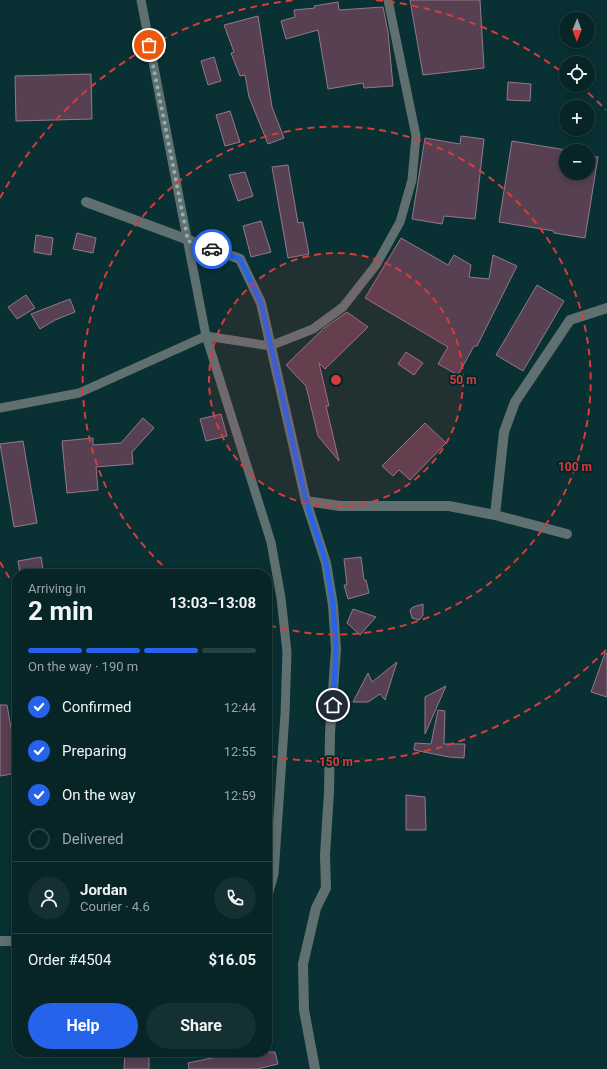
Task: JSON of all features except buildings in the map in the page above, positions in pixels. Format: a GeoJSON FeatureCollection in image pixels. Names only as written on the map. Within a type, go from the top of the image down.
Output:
{"type":"FeatureCollection","features":[{"type":"Feature","properties":{"kind":"street"},"geometry":{"type":"LineString","coordinates":[[86,202],[240,259],[261,303],[306,501],[326,563],[333,605],[336,649],[330,733],[329,792],[325,855],[326,888],[316,908],[303,964],[304,1010],[315,1069]]}},
{"type":"Feature","properties":{"kind":"street"},"geometry":{"type":"LineString","coordinates":[[188,241],[240,259]]}},
{"type":"Feature","properties":{"kind":"street"},"geometry":{"type":"LineString","coordinates":[[495,515],[504,432],[515,402],[570,320],[607,308]]}},
{"type":"Feature","properties":{"kind":"street"},"geometry":{"type":"LineString","coordinates":[[306,501],[340,506],[449,506],[495,515],[567,534]]}},
{"type":"Feature","properties":{"kind":"street"},"geometry":{"type":"LineString","coordinates":[[0,941],[12,942]]}},
{"type":"Feature","properties":{"kind":"lane"},"geometry":{"type":"LineString","coordinates":[[141,0],[206,336],[271,542],[284,621],[287,652],[285,714],[274,874],[272,881]]}},
{"type":"Feature","properties":{"kind":"lane"},"geometry":{"type":"LineString","coordinates":[[0,408],[79,393],[206,336],[270,346],[313,329],[343,307],[376,265],[400,222],[412,180],[416,136],[388,0]]}},
{"type":"Feature","properties":{"kind":"way so far"},"geometry":{"type":"LineString","coordinates":[[149,45],[188,241],[212,249]]}},
{"type":"Feature","properties":{"kind":"route"},"geometry":{"type":"LineString","coordinates":[[212,249],[240,259],[261,303],[306,501],[326,563],[333,605],[336,649],[333,705]]}}]}
